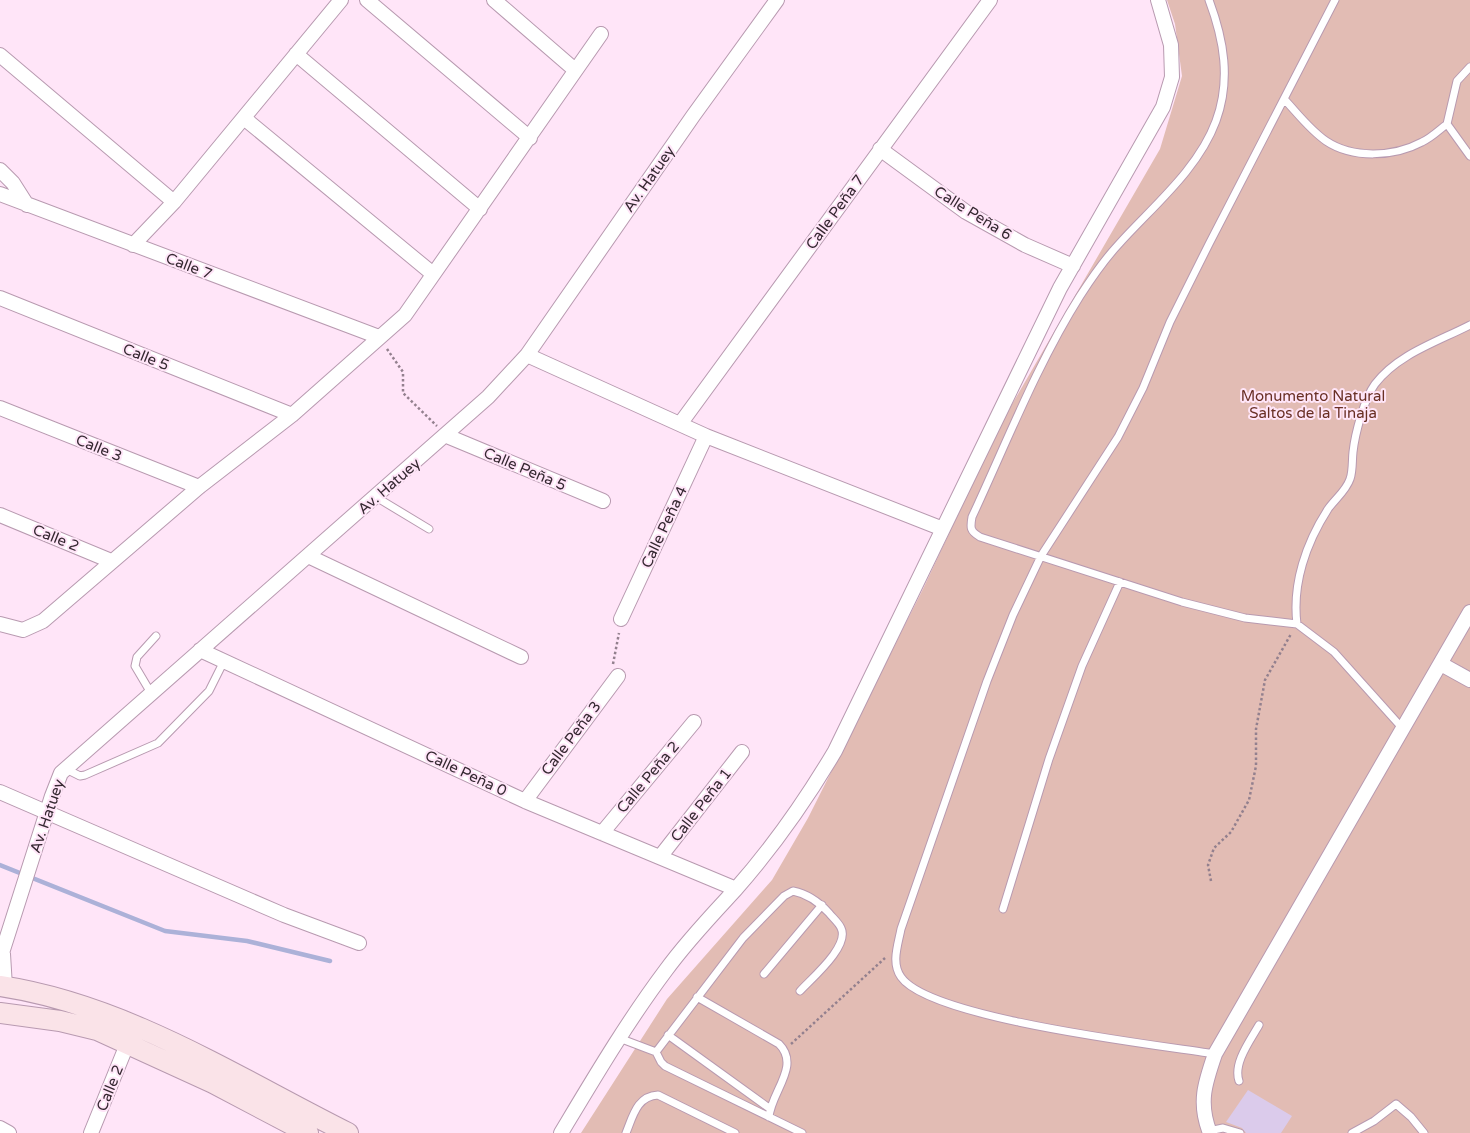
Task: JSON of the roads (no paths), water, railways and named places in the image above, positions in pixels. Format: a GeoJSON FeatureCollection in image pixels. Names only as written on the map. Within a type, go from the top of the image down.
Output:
{"type":"FeatureCollection","features":[{"type":"Feature","properties":{"kind":"main road","name":"Av. Hatuey"},"geometry":{"type":"LineString","coordinates":[[1,1015],[2,987]]}},
{"type":"Feature","properties":{"kind":"main road"},"geometry":{"type":"LineString","coordinates":[[2,987],[58,999],[142,1028],[348,1133]]}},
{"type":"Feature","properties":{"kind":"main road"},"geometry":{"type":"LineString","coordinates":[[1,1015],[60,1021],[97,1030],[128,1042],[308,1133]]}},
{"type":"Feature","properties":{"kind":"street"},"geometry":{"type":"LineString","coordinates":[[133,245],[174,202],[342,0]]}},
{"type":"Feature","properties":{"kind":"street"},"geometry":{"type":"LineString","coordinates":[[367,0],[530,138]]}},
{"type":"Feature","properties":{"kind":"street"},"geometry":{"type":"LineString","coordinates":[[494,0],[575,70]]}},
{"type":"Feature","properties":{"kind":"street","name":"Av. Hatuey"},"geometry":{"type":"LineString","coordinates":[[2,987],[1,957],[57,779],[151,693],[447,436],[488,397],[527,355],[693,116],[777,0]]}},
{"type":"Feature","properties":{"kind":"street","name":"Calle Peña 7"},"geometry":{"type":"LineString","coordinates":[[680,424],[990,0]]}},
{"type":"Feature","properties":{"kind":"street"},"geometry":{"type":"LineString","coordinates":[[561,1133],[619,1037],[665,971],[698,928],[736,889],[808,796],[835,751],[998,413],[1073,266],[1164,107],[1172,77],[1171,45],[1158,0]]}},
{"type":"Feature","properties":{"kind":"street"},"geometry":{"type":"LineString","coordinates":[[5,625],[23,630],[43,621],[199,487],[292,415],[405,315],[601,34]]}},
{"type":"Feature","properties":{"kind":"street"},"geometry":{"type":"LineString","coordinates":[[296,54],[480,209]]}},
{"type":"Feature","properties":{"kind":"street"},"geometry":{"type":"LineString","coordinates":[[0,55],[174,202]]}},
{"type":"Feature","properties":{"kind":"street"},"geometry":{"type":"LineString","coordinates":[[244,118],[433,274]]}},
{"type":"Feature","properties":{"kind":"street","name":"Calle Peña 6"},"geometry":{"type":"LineString","coordinates":[[880,149],[966,212],[1025,245],[1073,266]]}},
{"type":"Feature","properties":{"kind":"street"},"geometry":{"type":"LineString","coordinates":[[0,170],[13,183],[27,205]]}},
{"type":"Feature","properties":{"kind":"street","name":"Calle 7"},"geometry":{"type":"LineString","coordinates":[[0,194],[379,337]]}},
{"type":"Feature","properties":{"kind":"street","name":"Calle 5"},"geometry":{"type":"LineString","coordinates":[[0,298],[292,415]]}},
{"type":"Feature","properties":{"kind":"street"},"geometry":{"type":"LineString","coordinates":[[527,355],[706,436],[943,529]]}},
{"type":"Feature","properties":{"kind":"street","name":"Calle 3"},"geometry":{"type":"LineString","coordinates":[[0,408],[199,487]]}},
{"type":"Feature","properties":{"kind":"street","name":"Calle Peña 5"},"geometry":{"type":"LineString","coordinates":[[447,436],[603,501]]}},
{"type":"Feature","properties":{"kind":"street","name":"Calle Peña 4"},"geometry":{"type":"LineString","coordinates":[[621,619],[706,436]]}},
{"type":"Feature","properties":{"kind":"street","name":"Calle 2"},"geometry":{"type":"LineString","coordinates":[[0,515],[111,561]]}},
{"type":"Feature","properties":{"kind":"street"},"geometry":{"type":"LineString","coordinates":[[308,556],[521,657]]}},
{"type":"Feature","properties":{"kind":"street"},"geometry":{"type":"LineString","coordinates":[[1210,1132],[1203,1109],[1204,1085],[1215,1054],[1404,730],[1470,612]]}},
{"type":"Feature","properties":{"kind":"street","name":"Calle Peña 0"},"geometry":{"type":"LineString","coordinates":[[200,650],[525,801],[736,889]]}},
{"type":"Feature","properties":{"kind":"street"},"geometry":{"type":"LineString","coordinates":[[1441,664],[1470,680]]}},
{"type":"Feature","properties":{"kind":"street","name":"Calle Peña 3"},"geometry":{"type":"LineString","coordinates":[[525,801],[618,676]]}},
{"type":"Feature","properties":{"kind":"street","name":"Calle Peña 2"},"geometry":{"type":"LineString","coordinates":[[602,833],[694,722]]}},
{"type":"Feature","properties":{"kind":"street","name":"Calle Peña 1"},"geometry":{"type":"LineString","coordinates":[[660,857],[742,752]]}},
{"type":"Feature","properties":{"kind":"street"},"geometry":{"type":"LineString","coordinates":[[0,792],[284,915],[360,944]]}},
{"type":"Feature","properties":{"kind":"street","name":"Calle 2"},"geometry":{"type":"LineString","coordinates":[[91,1133],[128,1042]]}},
{"type":"Feature","properties":{"kind":"street"},"geometry":{"type":"LineString","coordinates":[[0,1128],[9,1133]]}},
{"type":"Feature","properties":{"kind":"lane"},"geometry":{"type":"LineString","coordinates":[[1209,0],[1225,60],[1224,92],[1216,122],[1203,148],[1179,179],[1116,246],[1080,296],[1050,350],[972,517],[970,527],[972,532],[980,537],[1182,602],[1245,618],[1297,624],[1334,652],[1404,730]]}},
{"type":"Feature","properties":{"kind":"lane"},"geometry":{"type":"LineString","coordinates":[[1215,1054],[1105,1039],[1012,1020],[935,1000],[913,990],[901,977],[895,964],[897,946],[987,681],[1013,615],[1041,556],[1118,437],[1143,388],[1170,322],[1204,253],[1285,100],[1335,0]]}},
{"type":"Feature","properties":{"kind":"lane"},"geometry":{"type":"LineString","coordinates":[[1285,100],[1325,140],[1343,150],[1365,153],[1390,153],[1422,142],[1447,124],[1456,81],[1470,66]]}},
{"type":"Feature","properties":{"kind":"lane"},"geometry":{"type":"LineString","coordinates":[[1447,124],[1470,156]]}},
{"type":"Feature","properties":{"kind":"lane"},"geometry":{"type":"LineString","coordinates":[[1297,624],[1294,604],[1301,569],[1313,538],[1329,508],[1342,493],[1351,478],[1356,428],[1373,386],[1387,370],[1406,356],[1470,325]]}},
{"type":"Feature","properties":{"kind":"lane"},"geometry":{"type":"LineString","coordinates":[[376,497],[429,529]]}},
{"type":"Feature","properties":{"kind":"lane"},"geometry":{"type":"LineString","coordinates":[[1003,909],[1050,758],[1082,666],[1120,582]]}},
{"type":"Feature","properties":{"kind":"lane"},"geometry":{"type":"LineString","coordinates":[[151,693],[135,666],[137,657],[156,636]]}},
{"type":"Feature","properties":{"kind":"lane"},"geometry":{"type":"LineString","coordinates":[[66,769],[80,776],[84,775],[158,743],[209,690],[224,661]]}},
{"type":"Feature","properties":{"kind":"lane"},"geometry":{"type":"LineString","coordinates":[[656,1052],[743,938],[784,896],[793,891],[804,893],[822,905],[842,928],[842,940],[837,951],[800,991]]}},
{"type":"Feature","properties":{"kind":"lane"},"geometry":{"type":"LineString","coordinates":[[764,974],[822,905]]}},
{"type":"Feature","properties":{"kind":"lane"},"geometry":{"type":"LineString","coordinates":[[697,997],[779,1044],[785,1050],[788,1057],[788,1066],[770,1108],[769,1117]]}},
{"type":"Feature","properties":{"kind":"lane"},"geometry":{"type":"LineString","coordinates":[[1239,1081],[1238,1065],[1259,1025]]}},
{"type":"Feature","properties":{"kind":"lane"},"geometry":{"type":"LineString","coordinates":[[668,1035],[770,1108]]}},
{"type":"Feature","properties":{"kind":"lane"},"geometry":{"type":"LineString","coordinates":[[619,1037],[656,1052],[661,1062],[666,1066],[802,1133]]}},
{"type":"Feature","properties":{"kind":"lane"},"geometry":{"type":"LineString","coordinates":[[626,1133],[640,1102],[650,1096],[658,1095],[735,1133]]}},
{"type":"Feature","properties":{"kind":"lane"},"geometry":{"type":"LineString","coordinates":[[1352,1133],[1374,1121],[1396,1104],[1411,1117],[1424,1133]]}},
{"type":"Feature","properties":{"kind":"lane"},"geometry":{"type":"LineString","coordinates":[[1210,1132],[1223,1128],[1240,1133]]}},
{"type":"Feature","properties":{"kind":"waterway"},"geometry":{"type":"LineString","coordinates":[[0,865],[165,931],[247,941],[330,961]]}},
{"type":"Feature","properties":{"kind":"park label","name":"Monumento Natural Saltos de la Tinaja"},"geometry":{"type":"Point","coordinates":[1313,404]}}]}
